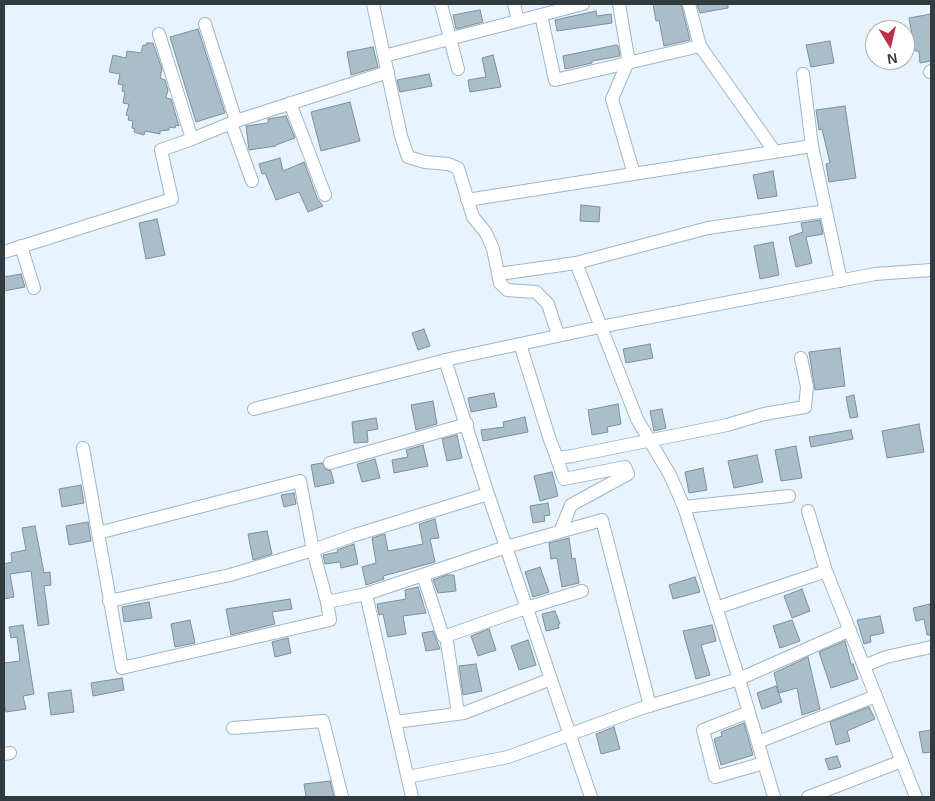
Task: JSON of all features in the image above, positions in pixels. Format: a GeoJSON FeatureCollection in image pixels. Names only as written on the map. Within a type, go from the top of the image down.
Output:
{"type":"FeatureCollection","features":[{"type":"Feature","properties":{"kind":"street"},"geometry":{"type":"LineString","coordinates":[[373,4],[401,136],[408,157],[425,162],[448,164],[458,168],[473,217],[486,233],[493,249],[500,283],[507,290],[536,292],[548,304],[558,336]]}},
{"type":"Feature","properties":{"kind":"street"},"geometry":{"type":"LineString","coordinates":[[441,4],[458,68]]}},
{"type":"Feature","properties":{"kind":"street"},"geometry":{"type":"LineString","coordinates":[[514,4],[518,21]]}},
{"type":"Feature","properties":{"kind":"street"},"geometry":{"type":"LineString","coordinates":[[384,56],[583,4]]}},
{"type":"Feature","properties":{"kind":"street"},"geometry":{"type":"LineString","coordinates":[[619,4],[628,63],[612,99],[634,174]]}},
{"type":"Feature","properties":{"kind":"street"},"geometry":{"type":"LineString","coordinates":[[689,4],[700,46],[775,152]]}},
{"type":"Feature","properties":{"kind":"street"},"geometry":{"type":"LineString","coordinates":[[541,15],[555,80],[700,46]]}},
{"type":"Feature","properties":{"kind":"street"},"geometry":{"type":"LineString","coordinates":[[205,24],[252,181]]}},
{"type":"Feature","properties":{"kind":"street"},"geometry":{"type":"LineString","coordinates":[[159,34],[192,139]]}},
{"type":"Feature","properties":{"kind":"street"},"geometry":{"type":"LineString","coordinates":[[4,252],[172,199],[161,150],[234,122],[388,72]]}},
{"type":"Feature","properties":{"kind":"street"},"geometry":{"type":"LineString","coordinates":[[803,74],[812,146],[841,281]]}},
{"type":"Feature","properties":{"kind":"street"},"geometry":{"type":"LineString","coordinates":[[290,103],[325,195]]}},
{"type":"Feature","properties":{"kind":"street"},"geometry":{"type":"LineString","coordinates":[[467,200],[812,146]]}},
{"type":"Feature","properties":{"kind":"street"},"geometry":{"type":"LineString","coordinates":[[499,274],[576,263],[708,228],[826,211]]}},
{"type":"Feature","properties":{"kind":"street"},"geometry":{"type":"LineString","coordinates":[[21,246],[34,288]]}},
{"type":"Feature","properties":{"kind":"street"},"geometry":{"type":"LineString","coordinates":[[576,263],[637,419],[670,475],[684,507],[739,679],[774,797]]}},
{"type":"Feature","properties":{"kind":"street"},"geometry":{"type":"LineString","coordinates":[[254,409],[446,360],[600,326],[875,274],[931,270]]}},
{"type":"Feature","properties":{"kind":"street"},"geometry":{"type":"LineString","coordinates":[[520,344],[564,479],[625,467],[628,474],[571,505],[560,532]]}},
{"type":"Feature","properties":{"kind":"street"},"geometry":{"type":"LineString","coordinates":[[556,456],[557,458],[572,456],[650,441],[727,425],[764,414],[805,407],[807,387],[800,358]]}},
{"type":"Feature","properties":{"kind":"street"},"geometry":{"type":"LineString","coordinates":[[446,360],[488,494],[591,797]]}},
{"type":"Feature","properties":{"kind":"street"},"geometry":{"type":"LineString","coordinates":[[330,463],[467,424]]}},
{"type":"Feature","properties":{"kind":"street"},"geometry":{"type":"LineString","coordinates":[[83,448],[122,668],[330,620],[313,550],[300,481],[98,532]]}},
{"type":"Feature","properties":{"kind":"street"},"geometry":{"type":"LineString","coordinates":[[109,601],[230,575],[313,550],[355,534],[488,494]]}},
{"type":"Feature","properties":{"kind":"street"},"geometry":{"type":"LineString","coordinates":[[684,507],[789,496]]}},
{"type":"Feature","properties":{"kind":"street"},"geometry":{"type":"LineString","coordinates":[[808,511],[826,571],[916,797]]}},
{"type":"Feature","properties":{"kind":"street"},"geometry":{"type":"LineString","coordinates":[[327,602],[366,594],[506,547],[602,520],[650,706]]}},
{"type":"Feature","properties":{"kind":"street"},"geometry":{"type":"LineString","coordinates":[[716,608],[826,571]]}},
{"type":"Feature","properties":{"kind":"street"},"geometry":{"type":"LineString","coordinates":[[423,575],[443,636],[446,636],[458,713]]}},
{"type":"Feature","properties":{"kind":"street"},"geometry":{"type":"LineString","coordinates":[[446,636],[582,591]]}},
{"type":"Feature","properties":{"kind":"street"},"geometry":{"type":"LineString","coordinates":[[366,594],[412,797]]}},
{"type":"Feature","properties":{"kind":"street"},"geometry":{"type":"LineString","coordinates":[[408,777],[508,757],[650,706],[739,679],[850,630]]}},
{"type":"Feature","properties":{"kind":"street"},"geometry":{"type":"LineString","coordinates":[[864,666],[886,657],[931,646]]}},
{"type":"Feature","properties":{"kind":"street"},"geometry":{"type":"LineString","coordinates":[[395,722],[464,713],[551,679]]}},
{"type":"Feature","properties":{"kind":"street"},"geometry":{"type":"LineString","coordinates":[[758,742],[876,696]]}},
{"type":"Feature","properties":{"kind":"street"},"geometry":{"type":"LineString","coordinates":[[749,712],[703,730],[715,776],[764,763]]}},
{"type":"Feature","properties":{"kind":"street"},"geometry":{"type":"LineString","coordinates":[[233,728],[323,721],[342,797]]}},
{"type":"Feature","properties":{"kind":"street"},"geometry":{"type":"LineString","coordinates":[[808,797],[902,761]]}},
{"type":"Feature","properties":{"kind":"building"},"geometry":{"type":"Polygon","coordinates":[[[653,4],[681,4],[690,40],[664,46],[659,20],[656,21],[653,4]]]}},
{"type":"Feature","properties":{"kind":"building"},"geometry":{"type":"Polygon","coordinates":[[[697,4],[728,4],[728,8],[700,13],[697,4]]]}},
{"type":"Feature","properties":{"kind":"building"},"geometry":{"type":"Polygon","coordinates":[[[480,10],[483,22],[456,29],[453,15],[480,10]]]}},
{"type":"Feature","properties":{"kind":"building"},"geometry":{"type":"Polygon","coordinates":[[[596,11],[597,16],[611,14],[612,23],[557,31],[555,20],[596,11]]]}},
{"type":"Feature","properties":{"kind":"building"},"geometry":{"type":"Polygon","coordinates":[[[931,14],[931,61],[920,63],[919,51],[915,51],[915,20],[909,20],[909,18],[931,14]]]}},
{"type":"Feature","properties":{"kind":"building"},"geometry":{"type":"Polygon","coordinates":[[[198,29],[225,113],[196,122],[170,37],[198,29]]]}},
{"type":"Feature","properties":{"kind":"building"},"geometry":{"type":"Polygon","coordinates":[[[830,41],[834,63],[811,67],[806,45],[830,41]]]}},
{"type":"Feature","properties":{"kind":"building"},"geometry":{"type":"Polygon","coordinates":[[[147,43],[153,43],[162,69],[160,78],[165,80],[168,90],[166,98],[171,99],[179,126],[176,125],[175,128],[169,127],[169,130],[160,131],[160,134],[145,131],[144,135],[134,132],[135,129],[132,128],[133,121],[128,120],[129,116],[126,115],[129,104],[123,103],[125,92],[122,91],[123,85],[118,84],[120,74],[109,72],[113,55],[126,58],[127,51],[141,53],[143,45],[147,45],[147,43]]]}},
{"type":"Feature","properties":{"kind":"building"},"geometry":{"type":"Polygon","coordinates":[[[618,46],[620,56],[592,61],[592,63],[565,69],[563,56],[618,46]]]}},
{"type":"Feature","properties":{"kind":"building"},"geometry":{"type":"Polygon","coordinates":[[[373,47],[378,67],[351,75],[347,52],[373,47]]]}},
{"type":"Feature","properties":{"kind":"building"},"geometry":{"type":"Polygon","coordinates":[[[493,55],[501,87],[470,92],[468,80],[486,77],[482,58],[493,55]]]}},
{"type":"Feature","properties":{"kind":"building"},"geometry":{"type":"Polygon","coordinates":[[[429,74],[432,86],[400,92],[397,80],[429,74]]]}},
{"type":"Feature","properties":{"kind":"building"},"geometry":{"type":"Polygon","coordinates":[[[350,102],[360,141],[321,151],[311,112],[350,102]]]}},
{"type":"Feature","properties":{"kind":"building"},"geometry":{"type":"Polygon","coordinates":[[[845,106],[856,178],[829,182],[826,164],[830,163],[822,129],[819,130],[816,110],[845,106]]]}},
{"type":"Feature","properties":{"kind":"building"},"geometry":{"type":"Polygon","coordinates":[[[286,116],[295,138],[276,146],[249,150],[246,126],[268,123],[268,119],[286,116]]]}},
{"type":"Feature","properties":{"kind":"building"},"geometry":{"type":"Polygon","coordinates":[[[280,158],[283,171],[304,162],[317,198],[323,206],[308,212],[299,192],[276,200],[265,173],[262,174],[259,164],[280,158]]]}},
{"type":"Feature","properties":{"kind":"building"},"geometry":{"type":"Polygon","coordinates":[[[773,171],[777,196],[758,199],[753,175],[773,171]]]}},
{"type":"Feature","properties":{"kind":"building"},"geometry":{"type":"Polygon","coordinates":[[[581,205],[600,207],[599,222],[580,221],[581,205]]]}},
{"type":"Feature","properties":{"kind":"building"},"geometry":{"type":"Polygon","coordinates":[[[157,219],[165,255],[146,259],[139,223],[157,219]]]}},
{"type":"Feature","properties":{"kind":"building"},"geometry":{"type":"Polygon","coordinates":[[[820,220],[823,234],[806,237],[812,263],[796,267],[789,237],[803,232],[801,223],[820,220]]]}},
{"type":"Feature","properties":{"kind":"building"},"geometry":{"type":"Polygon","coordinates":[[[773,242],[779,275],[760,279],[754,246],[773,242]]]}},
{"type":"Feature","properties":{"kind":"building"},"geometry":{"type":"Polygon","coordinates":[[[21,274],[25,287],[4,291],[4,277],[21,274]]]}},
{"type":"Feature","properties":{"kind":"building"},"geometry":{"type":"Polygon","coordinates":[[[424,329],[430,346],[418,350],[412,333],[424,329]]]}},
{"type":"Feature","properties":{"kind":"building"},"geometry":{"type":"Polygon","coordinates":[[[650,344],[653,358],[626,363],[623,349],[650,344]]]}},
{"type":"Feature","properties":{"kind":"building"},"geometry":{"type":"Polygon","coordinates":[[[840,348],[845,386],[815,390],[809,352],[840,348]]]}},
{"type":"Feature","properties":{"kind":"building"},"geometry":{"type":"Polygon","coordinates":[[[494,393],[497,407],[471,412],[468,398],[494,393]]]}},
{"type":"Feature","properties":{"kind":"building"},"geometry":{"type":"Polygon","coordinates":[[[854,395],[858,417],[850,418],[846,397],[854,395]]]}},
{"type":"Feature","properties":{"kind":"building"},"geometry":{"type":"Polygon","coordinates":[[[433,401],[437,424],[416,430],[411,405],[433,401]]]}},
{"type":"Feature","properties":{"kind":"building"},"geometry":{"type":"Polygon","coordinates":[[[618,404],[621,424],[607,427],[608,432],[592,435],[588,410],[618,404]]]}},
{"type":"Feature","properties":{"kind":"building"},"geometry":{"type":"Polygon","coordinates":[[[662,409],[666,428],[654,431],[650,411],[662,409]]]}},
{"type":"Feature","properties":{"kind":"building"},"geometry":{"type":"Polygon","coordinates":[[[525,417],[528,432],[483,441],[481,430],[504,427],[503,422],[525,417]]]}},
{"type":"Feature","properties":{"kind":"building"},"geometry":{"type":"Polygon","coordinates":[[[376,418],[378,429],[367,431],[368,442],[354,443],[352,422],[376,418]]]}},
{"type":"Feature","properties":{"kind":"building"},"geometry":{"type":"Polygon","coordinates":[[[919,424],[924,452],[887,458],[882,431],[919,424]]]}},
{"type":"Feature","properties":{"kind":"building"},"geometry":{"type":"Polygon","coordinates":[[[851,430],[853,439],[811,447],[809,437],[851,430]]]}},
{"type":"Feature","properties":{"kind":"building"},"geometry":{"type":"Polygon","coordinates":[[[457,435],[462,458],[447,461],[442,439],[457,435]]]}},
{"type":"Feature","properties":{"kind":"building"},"geometry":{"type":"Polygon","coordinates":[[[423,445],[428,466],[394,473],[392,460],[408,457],[406,450],[423,445]]]}},
{"type":"Feature","properties":{"kind":"building"},"geometry":{"type":"Polygon","coordinates":[[[796,446],[802,478],[781,481],[775,450],[796,446]]]}},
{"type":"Feature","properties":{"kind":"building"},"geometry":{"type":"Polygon","coordinates":[[[757,455],[763,482],[734,488],[728,461],[757,455]]]}},
{"type":"Feature","properties":{"kind":"building"},"geometry":{"type":"Polygon","coordinates":[[[375,459],[380,478],[362,482],[357,464],[375,459]]]}},
{"type":"Feature","properties":{"kind":"building"},"geometry":{"type":"Polygon","coordinates":[[[322,463],[325,469],[331,471],[334,483],[315,487],[311,465],[322,463]]]}},
{"type":"Feature","properties":{"kind":"building"},"geometry":{"type":"Polygon","coordinates":[[[703,468],[707,490],[689,493],[685,472],[703,468]]]}},
{"type":"Feature","properties":{"kind":"building"},"geometry":{"type":"Polygon","coordinates":[[[552,472],[558,496],[540,501],[534,476],[552,472]]]}},
{"type":"Feature","properties":{"kind":"building"},"geometry":{"type":"Polygon","coordinates":[[[81,485],[84,503],[62,507],[59,489],[81,485]]]}},
{"type":"Feature","properties":{"kind":"building"},"geometry":{"type":"Polygon","coordinates":[[[294,493],[296,504],[284,507],[281,495],[294,493]]]}},
{"type":"Feature","properties":{"kind":"building"},"geometry":{"type":"Polygon","coordinates":[[[548,503],[550,515],[544,516],[545,521],[533,523],[530,506],[548,503]]]}},
{"type":"Feature","properties":{"kind":"building"},"geometry":{"type":"Polygon","coordinates":[[[435,519],[439,538],[430,539],[435,562],[383,576],[384,579],[366,585],[362,567],[376,563],[372,538],[385,534],[388,551],[423,544],[419,524],[435,519]]]}},
{"type":"Feature","properties":{"kind":"building"},"geometry":{"type":"Polygon","coordinates":[[[88,522],[91,541],[69,545],[66,526],[88,522]]]}},
{"type":"Feature","properties":{"kind":"building"},"geometry":{"type":"Polygon","coordinates":[[[35,526],[44,573],[50,572],[51,585],[44,586],[49,624],[38,626],[31,571],[10,574],[14,597],[4,599],[4,564],[12,562],[11,553],[26,550],[22,528],[35,526]]]}},
{"type":"Feature","properties":{"kind":"building"},"geometry":{"type":"Polygon","coordinates":[[[267,531],[272,554],[253,560],[248,534],[267,531]]]}},
{"type":"Feature","properties":{"kind":"building"},"geometry":{"type":"Polygon","coordinates":[[[569,538],[572,559],[575,558],[579,583],[562,587],[557,558],[551,559],[549,543],[569,538]]]}},
{"type":"Feature","properties":{"kind":"building"},"geometry":{"type":"Polygon","coordinates":[[[354,544],[358,564],[341,568],[340,562],[325,564],[323,555],[338,552],[337,550],[354,544]]]}},
{"type":"Feature","properties":{"kind":"building"},"geometry":{"type":"Polygon","coordinates":[[[540,567],[549,592],[533,597],[525,572],[540,567]]]}},
{"type":"Feature","properties":{"kind":"building"},"geometry":{"type":"Polygon","coordinates":[[[447,575],[454,575],[456,591],[438,593],[433,580],[447,575]]]}},
{"type":"Feature","properties":{"kind":"building"},"geometry":{"type":"Polygon","coordinates":[[[695,577],[700,592],[673,599],[669,585],[695,577]]]}},
{"type":"Feature","properties":{"kind":"building"},"geometry":{"type":"Polygon","coordinates":[[[418,587],[426,613],[403,616],[406,634],[388,637],[383,614],[379,615],[377,604],[406,599],[405,590],[418,587]]]}},
{"type":"Feature","properties":{"kind":"building"},"geometry":{"type":"Polygon","coordinates":[[[802,589],[810,611],[792,618],[784,596],[802,589]]]}},
{"type":"Feature","properties":{"kind":"building"},"geometry":{"type":"Polygon","coordinates":[[[290,599],[292,609],[272,612],[275,624],[231,635],[226,609],[290,599]]]}},
{"type":"Feature","properties":{"kind":"building"},"geometry":{"type":"Polygon","coordinates":[[[149,602],[152,618],[124,622],[122,607],[149,602]]]}},
{"type":"Feature","properties":{"kind":"building"},"geometry":{"type":"Polygon","coordinates":[[[930,604],[931,635],[927,635],[924,619],[916,621],[913,608],[930,604]]]}},
{"type":"Feature","properties":{"kind":"building"},"geometry":{"type":"Polygon","coordinates":[[[555,611],[560,624],[558,624],[559,628],[546,631],[542,614],[555,611]]]}},
{"type":"Feature","properties":{"kind":"building"},"geometry":{"type":"Polygon","coordinates":[[[880,616],[884,633],[870,636],[871,642],[864,644],[857,620],[880,616]]]}},
{"type":"Feature","properties":{"kind":"building"},"geometry":{"type":"Polygon","coordinates":[[[190,620],[195,643],[175,647],[171,624],[190,620]]]}},
{"type":"Feature","properties":{"kind":"building"},"geometry":{"type":"Polygon","coordinates":[[[792,620],[800,641],[780,648],[773,626],[792,620]]]}},
{"type":"Feature","properties":{"kind":"building"},"geometry":{"type":"Polygon","coordinates":[[[23,625],[34,694],[23,696],[26,709],[6,712],[4,703],[4,663],[20,661],[17,637],[11,638],[9,627],[23,625]]]}},
{"type":"Feature","properties":{"kind":"building"},"geometry":{"type":"Polygon","coordinates":[[[712,625],[716,641],[701,645],[710,675],[696,679],[683,631],[712,625]]]}},
{"type":"Feature","properties":{"kind":"building"},"geometry":{"type":"Polygon","coordinates":[[[489,629],[496,650],[478,656],[471,636],[489,629]]]}},
{"type":"Feature","properties":{"kind":"building"},"geometry":{"type":"Polygon","coordinates":[[[433,631],[440,649],[426,651],[422,633],[433,631]]]}},
{"type":"Feature","properties":{"kind":"building"},"geometry":{"type":"Polygon","coordinates":[[[288,638],[291,653],[275,657],[272,642],[288,638]]]}},
{"type":"Feature","properties":{"kind":"building"},"geometry":{"type":"Polygon","coordinates":[[[528,640],[536,665],[519,670],[511,646],[528,640]]]}},
{"type":"Feature","properties":{"kind":"building"},"geometry":{"type":"Polygon","coordinates":[[[845,641],[851,664],[853,664],[858,679],[831,688],[819,652],[845,641]]]}},
{"type":"Feature","properties":{"kind":"building"},"geometry":{"type":"Polygon","coordinates":[[[808,657],[820,709],[802,715],[797,688],[779,693],[774,673],[808,657]]]}},
{"type":"Feature","properties":{"kind":"building"},"geometry":{"type":"Polygon","coordinates":[[[476,664],[482,691],[463,695],[459,666],[476,664]]]}},
{"type":"Feature","properties":{"kind":"building"},"geometry":{"type":"Polygon","coordinates":[[[122,678],[124,690],[93,696],[91,683],[122,678]]]}},
{"type":"Feature","properties":{"kind":"building"},"geometry":{"type":"Polygon","coordinates":[[[776,686],[782,702],[762,709],[757,693],[776,686]]]}},
{"type":"Feature","properties":{"kind":"building"},"geometry":{"type":"Polygon","coordinates":[[[71,690],[74,712],[51,715],[48,693],[71,690]]]}},
{"type":"Feature","properties":{"kind":"building"},"geometry":{"type":"Polygon","coordinates":[[[869,707],[875,719],[847,731],[850,741],[836,745],[830,722],[869,707]]]}},
{"type":"Feature","properties":{"kind":"building"},"geometry":{"type":"Polygon","coordinates":[[[744,723],[753,755],[721,765],[714,739],[722,736],[721,732],[744,723]]]}},
{"type":"Feature","properties":{"kind":"building"},"geometry":{"type":"Polygon","coordinates":[[[614,727],[620,749],[601,754],[596,734],[614,727]]]}},
{"type":"Feature","properties":{"kind":"building"},"geometry":{"type":"Polygon","coordinates":[[[931,730],[931,752],[923,753],[919,732],[931,730]]]}},
{"type":"Feature","properties":{"kind":"building"},"geometry":{"type":"Polygon","coordinates":[[[837,756],[841,767],[829,770],[825,759],[837,756]]]}},
{"type":"Feature","properties":{"kind":"building"},"geometry":{"type":"Polygon","coordinates":[[[330,781],[334,797],[306,797],[304,784],[330,781]]]}}]}
